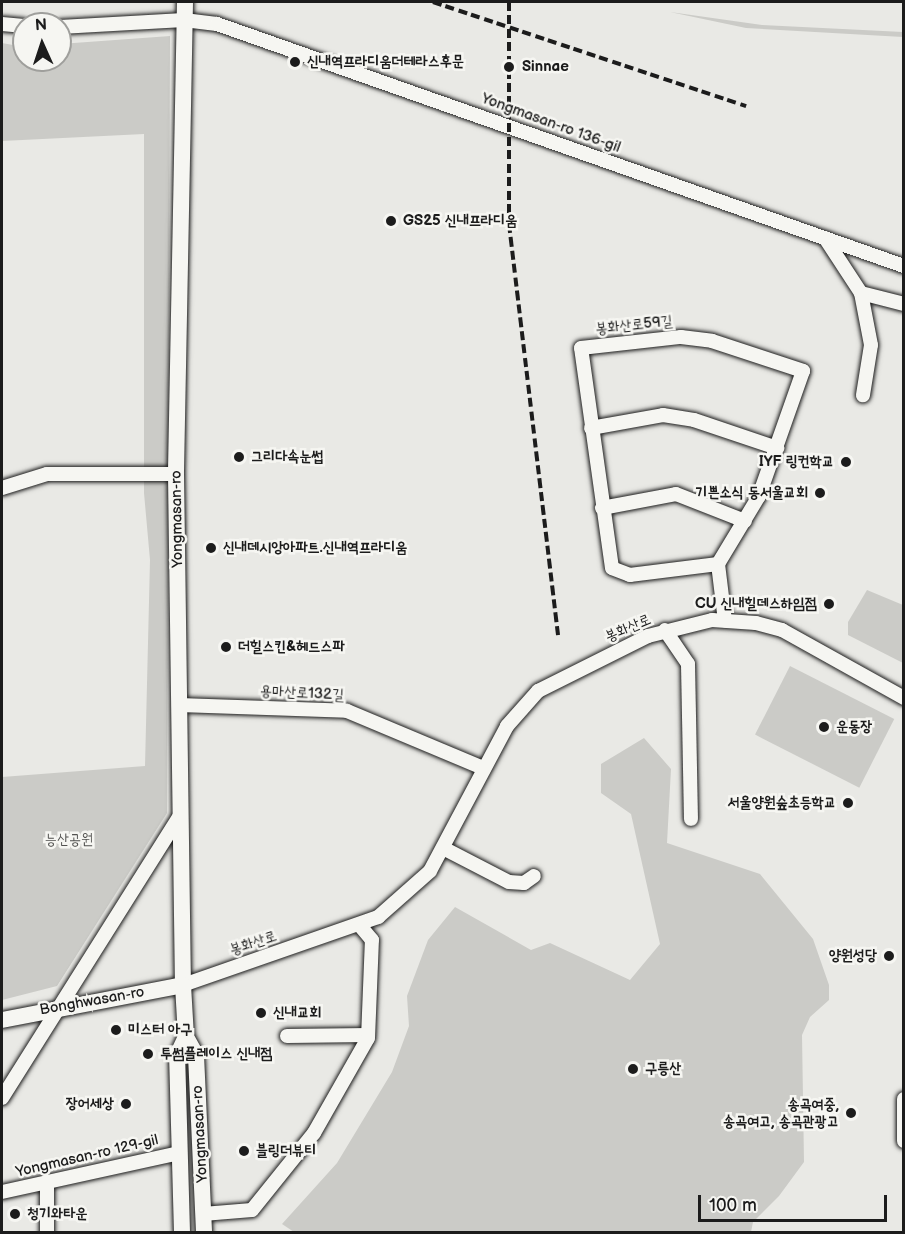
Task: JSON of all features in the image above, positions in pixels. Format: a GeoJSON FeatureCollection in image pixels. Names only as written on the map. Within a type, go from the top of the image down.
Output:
{"type":"FeatureCollection","features":[{"type":"Feature","properties":{"kind":"main road","name":"Yongmasan-ro"},"geometry":{"type":"LineString","coordinates":[[185,2],[176,474],[183,985],[186,1037],[196,1055],[204,1233]]}},
{"type":"Feature","properties":{"kind":"main road","name":"Bonghwasan-ro"},"geometry":{"type":"LineString","coordinates":[[2,1020],[60,1005],[183,985]]}},
{"type":"Feature","properties":{"kind":"main road","name":"Yongmasan-ro"},"geometry":{"type":"LineString","coordinates":[[182,1233],[177,1056],[186,1037]]}},
{"type":"Feature","properties":{"kind":"street","name":"Yongmasan-ro 136-gil"},"geometry":{"type":"LineString","coordinates":[[72,26],[184,21],[252,36],[903,266]]}},
{"type":"Feature","properties":{"kind":"street"},"geometry":{"type":"LineString","coordinates":[[825,238],[861,293],[871,345],[863,395]]}},
{"type":"Feature","properties":{"kind":"street"},"geometry":{"type":"LineString","coordinates":[[861,293],[903,304]]}},
{"type":"Feature","properties":{"kind":"street","name":"봉화산로59길"},"geometry":{"type":"LineString","coordinates":[[681,337],[712,341],[802,371],[777,448],[745,521],[718,564],[621,573],[609,562],[581,348],[681,337]]}},
{"type":"Feature","properties":{"kind":"street"},"geometry":{"type":"LineString","coordinates":[[591,428],[663,415],[694,420],[777,448]]}},
{"type":"Feature","properties":{"kind":"street"},"geometry":{"type":"LineString","coordinates":[[2,488],[47,474],[176,474]]}},
{"type":"Feature","properties":{"kind":"street"},"geometry":{"type":"LineString","coordinates":[[602,508],[676,494],[745,521]]}},
{"type":"Feature","properties":{"kind":"street"},"geometry":{"type":"LineString","coordinates":[[718,564],[725,621]]}},
{"type":"Feature","properties":{"kind":"street","name":"봉화산로"},"geometry":{"type":"LineString","coordinates":[[183,985],[362,927],[409,892],[443,848],[507,726],[538,691],[666,630],[725,621],[782,630],[903,698]]}},
{"type":"Feature","properties":{"kind":"street"},"geometry":{"type":"LineString","coordinates":[[666,630],[688,664],[691,819]]}},
{"type":"Feature","properties":{"kind":"street","name":"용마산로132길"},"geometry":{"type":"LineString","coordinates":[[180,705],[347,711],[483,768]]}},
{"type":"Feature","properties":{"kind":"street"},"geometry":{"type":"LineString","coordinates":[[2,1098],[181,814]]}},
{"type":"Feature","properties":{"kind":"street"},"geometry":{"type":"LineString","coordinates":[[443,848],[509,882],[524,883],[534,876]]}},
{"type":"Feature","properties":{"kind":"street"},"geometry":{"type":"LineString","coordinates":[[203,1214],[252,1210],[314,1133],[368,1035],[372,940],[362,927]]}},
{"type":"Feature","properties":{"kind":"street"},"geometry":{"type":"LineString","coordinates":[[287,1036],[368,1035]]}},
{"type":"Feature","properties":{"kind":"street"},"geometry":{"type":"LineString","coordinates":[[903,1099],[903,1141]]}},
{"type":"Feature","properties":{"kind":"street","name":"Yongmasan-ro 129-gil"},"geometry":{"type":"LineString","coordinates":[[2,1192],[179,1153]]}},
{"type":"Feature","properties":{"kind":"street"},"geometry":{"type":"LineString","coordinates":[[47,1182],[47,1233]]}},
{"type":"Feature","properties":{"kind":"green space"},"geometry":{"type":"Polygon","coordinates":[[[670,12],[762,25],[903,32],[903,37],[746,28],[670,12]]]}},
{"type":"Feature","properties":{"kind":"green space","name":"능산공원"},"geometry":{"type":"Polygon","coordinates":[[[170,36],[167,813],[57,986],[2,1000],[2,777],[145,766],[150,560],[144,493],[144,134],[2,141],[2,43],[12,45],[12,72],[72,72],[72,43],[170,36]]]}},
{"type":"Feature","properties":{"kind":"green space"},"geometry":{"type":"Polygon","coordinates":[[[867,590],[903,605],[903,663],[848,635],[848,622],[867,590]]]}},
{"type":"Feature","properties":{"kind":"green space","name":"운동장"},"geometry":{"type":"Polygon","coordinates":[[[790,666],[894,719],[859,788],[755,735],[790,666]]]}},
{"type":"Feature","properties":{"kind":"green space"},"geometry":{"type":"Polygon","coordinates":[[[644,738],[671,769],[667,843],[760,874],[813,939],[829,985],[829,1000],[810,1017],[802,1035],[804,1162],[779,1196],[753,1222],[751,1232],[294,1232],[282,1224],[337,1163],[392,1072],[409,1026],[407,996],[428,940],[455,907],[531,950],[550,943],[630,980],[660,944],[631,814],[601,793],[601,764],[644,738]]]}},
{"type":"Feature","properties":{"kind":"railway"},"geometry":{"type":"LineString","coordinates":[[433,2],[746,106]]}},
{"type":"Feature","properties":{"kind":"railway"},"geometry":{"type":"LineString","coordinates":[[509,2],[509,224],[558,637]]}},
{"type":"Feature","properties":{"kind":"place","name":"신내역프라디움더테라스후문"},"geometry":{"type":"Point","coordinates":[295,62]}},
{"type":"Feature","properties":{"kind":"place","name":"Sinnae"},"geometry":{"type":"Point","coordinates":[509,67]}},
{"type":"Feature","properties":{"kind":"place","name":"GS25 신내프라디움"},"geometry":{"type":"Point","coordinates":[391,221]}},
{"type":"Feature","properties":{"kind":"place","name":"그리다속눈썹"},"geometry":{"type":"Point","coordinates":[239,457]}},
{"type":"Feature","properties":{"kind":"place","name":"IYF 링컨학교"},"geometry":{"type":"Point","coordinates":[846,462]}},
{"type":"Feature","properties":{"kind":"place","name":"기쁜소식 동서울교회"},"geometry":{"type":"Point","coordinates":[820,493]}},
{"type":"Feature","properties":{"kind":"place","name":"신내데시앙아파트.신내역프라디움"},"geometry":{"type":"Point","coordinates":[211,548]}},
{"type":"Feature","properties":{"kind":"place","name":"CU 신내힐데스하임점"},"geometry":{"type":"Point","coordinates":[829,604]}},
{"type":"Feature","properties":{"kind":"place","name":"더힐스킨&헤드스파"},"geometry":{"type":"Point","coordinates":[226,647]}},
{"type":"Feature","properties":{"kind":"place","name":"운동장"},"geometry":{"type":"Point","coordinates":[824,727]}},
{"type":"Feature","properties":{"kind":"place","name":"서울양원숲초등학교"},"geometry":{"type":"Point","coordinates":[848,803]}},
{"type":"Feature","properties":{"kind":"place","name":"양원성당"},"geometry":{"type":"Point","coordinates":[889,956]}},
{"type":"Feature","properties":{"kind":"place","name":"신내교회"},"geometry":{"type":"Point","coordinates":[261,1013]}},
{"type":"Feature","properties":{"kind":"place","name":"미스터 아구"},"geometry":{"type":"Point","coordinates":[116,1030]}},
{"type":"Feature","properties":{"kind":"place","name":"투썸플레이스 신내점"},"geometry":{"type":"Point","coordinates":[148,1054]}},
{"type":"Feature","properties":{"kind":"place","name":"구릉산"},"geometry":{"type":"Point","coordinates":[633,1069]}},
{"type":"Feature","properties":{"kind":"place","name":"장어세상"},"geometry":{"type":"Point","coordinates":[126,1104]}},
{"type":"Feature","properties":{"kind":"place","name":"송곡여중, 송곡여고, 송곡관광고"},"geometry":{"type":"Point","coordinates":[851,1113]}},
{"type":"Feature","properties":{"kind":"place","name":"블링더뷰티"},"geometry":{"type":"Point","coordinates":[244,1151]}},
{"type":"Feature","properties":{"kind":"place","name":"청기와타운"},"geometry":{"type":"Point","coordinates":[15,1214]}}]}
